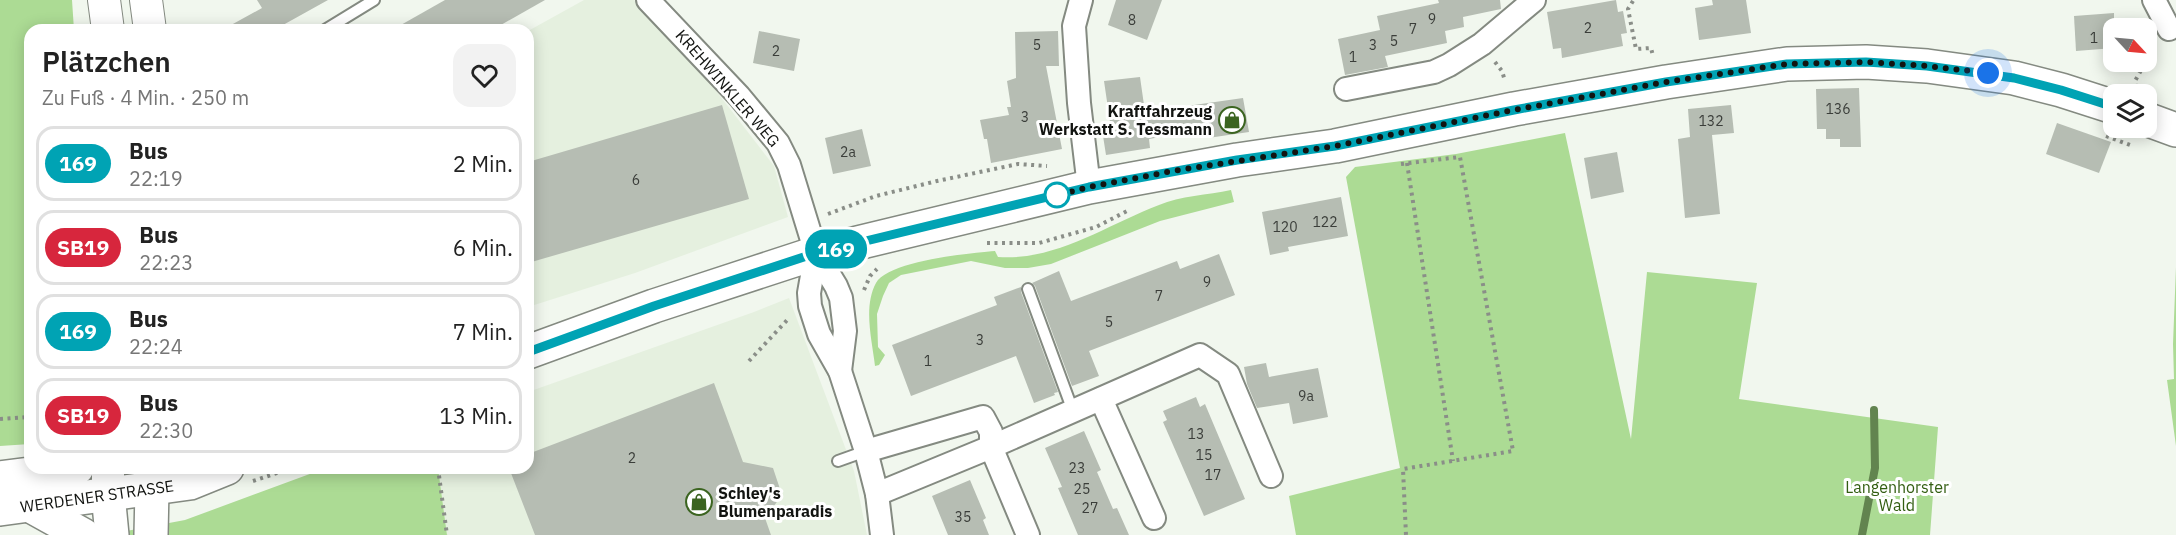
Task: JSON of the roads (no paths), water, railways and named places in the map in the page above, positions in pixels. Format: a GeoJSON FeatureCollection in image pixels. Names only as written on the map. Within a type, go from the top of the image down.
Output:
{"type":"FeatureCollection","features":[{"type":"Feature","properties":{"kind":"main road"},"geometry":{"type":"LineString","coordinates":[[534,350],[654,306],[816,253],[1089,187],[1237,160],[1335,146],[1666,82],[1787,64],[1866,62],[1988,73],[2061,90],[2103,105]]}},
{"type":"Feature","properties":{"kind":"main road"},"geometry":{"type":"LineString","coordinates":[[2157,131],[2176,129]]}},
{"type":"Feature","properties":{"kind":"main road","name":"WERDENER STRASSE"},"geometry":{"type":"LineString","coordinates":[[0,478],[31,474]]}},
{"type":"Feature","properties":{"kind":"main road","name":"WERDENER STRASSE"},"geometry":{"type":"LineString","coordinates":[[16,508],[108,481],[151,478],[190,483],[212,474]]}},
{"type":"Feature","properties":{"kind":"main road"},"geometry":{"type":"LineString","coordinates":[[151,478],[151,535]]}},
{"type":"Feature","properties":{"kind":"main road"},"geometry":{"type":"LineString","coordinates":[[108,481],[112,535]]}},
{"type":"Feature","properties":{"kind":"main road"},"geometry":{"type":"LineString","coordinates":[[16,508],[83,535]]}},
{"type":"Feature","properties":{"kind":"street"},"geometry":{"type":"LineString","coordinates":[[104,0],[107,24]]}},
{"type":"Feature","properties":{"kind":"street"},"geometry":{"type":"LineString","coordinates":[[146,0],[149,24]]}},
{"type":"Feature","properties":{"kind":"street","name":"KREHWINKLER WEG"},"geometry":{"type":"LineString","coordinates":[[648,0],[739,96],[778,143],[789,165],[816,253]]}},
{"type":"Feature","properties":{"kind":"street"},"geometry":{"type":"LineString","coordinates":[[1082,0],[1074,26],[1078,103],[1089,187]]}},
{"type":"Feature","properties":{"kind":"street"},"geometry":{"type":"LineString","coordinates":[[1346,89],[1434,72],[1449,65],[1482,44],[1534,0]]}},
{"type":"Feature","properties":{"kind":"street"},"geometry":{"type":"LineString","coordinates":[[2154,0],[2169,28]]}},
{"type":"Feature","properties":{"kind":"street"},"geometry":{"type":"LineString","coordinates":[[816,253],[809,293],[810,306],[819,334],[840,371],[866,451],[877,494],[882,535]]}},
{"type":"Feature","properties":{"kind":"street"},"geometry":{"type":"LineString","coordinates":[[816,253],[841,298],[845,331],[840,371]]}},
{"type":"Feature","properties":{"kind":"street"},"geometry":{"type":"LineString","coordinates":[[877,494],[991,447],[1200,355],[1228,375],[1271,476]]}},
{"type":"Feature","properties":{"kind":"street"},"geometry":{"type":"LineString","coordinates":[[1101,399],[1154,518]]}},
{"type":"Feature","properties":{"kind":"street"},"geometry":{"type":"LineString","coordinates":[[866,451],[983,417],[991,432],[991,447],[1028,535]]}},
{"type":"Feature","properties":{"kind":"lane"},"geometry":{"type":"LineString","coordinates":[[335,24],[374,0]]}},
{"type":"Feature","properties":{"kind":"lane"},"geometry":{"type":"LineString","coordinates":[[1028,289],[1073,411]]}},
{"type":"Feature","properties":{"kind":"lane"},"geometry":{"type":"LineString","coordinates":[[838,460],[866,451]]}},
{"type":"Feature","properties":{"kind":"waterway"},"geometry":{"type":"LineString","coordinates":[[1862,535],[1875,468],[1874,410]]}},
{"type":"Feature","properties":{"kind":"place","name":"Kraftfahrzeug Werkstatt S. Tessmann"},"geometry":{"type":"Point","coordinates":[1232,120]}},
{"type":"Feature","properties":{"kind":"place","name":"Schley's Blumenparadis"},"geometry":{"type":"Point","coordinates":[699,502]}},
{"type":"Feature","properties":{"kind":"park label","name":"Langenhorster Wald"},"geometry":{"type":"Point","coordinates":[1897,496]}}]}
